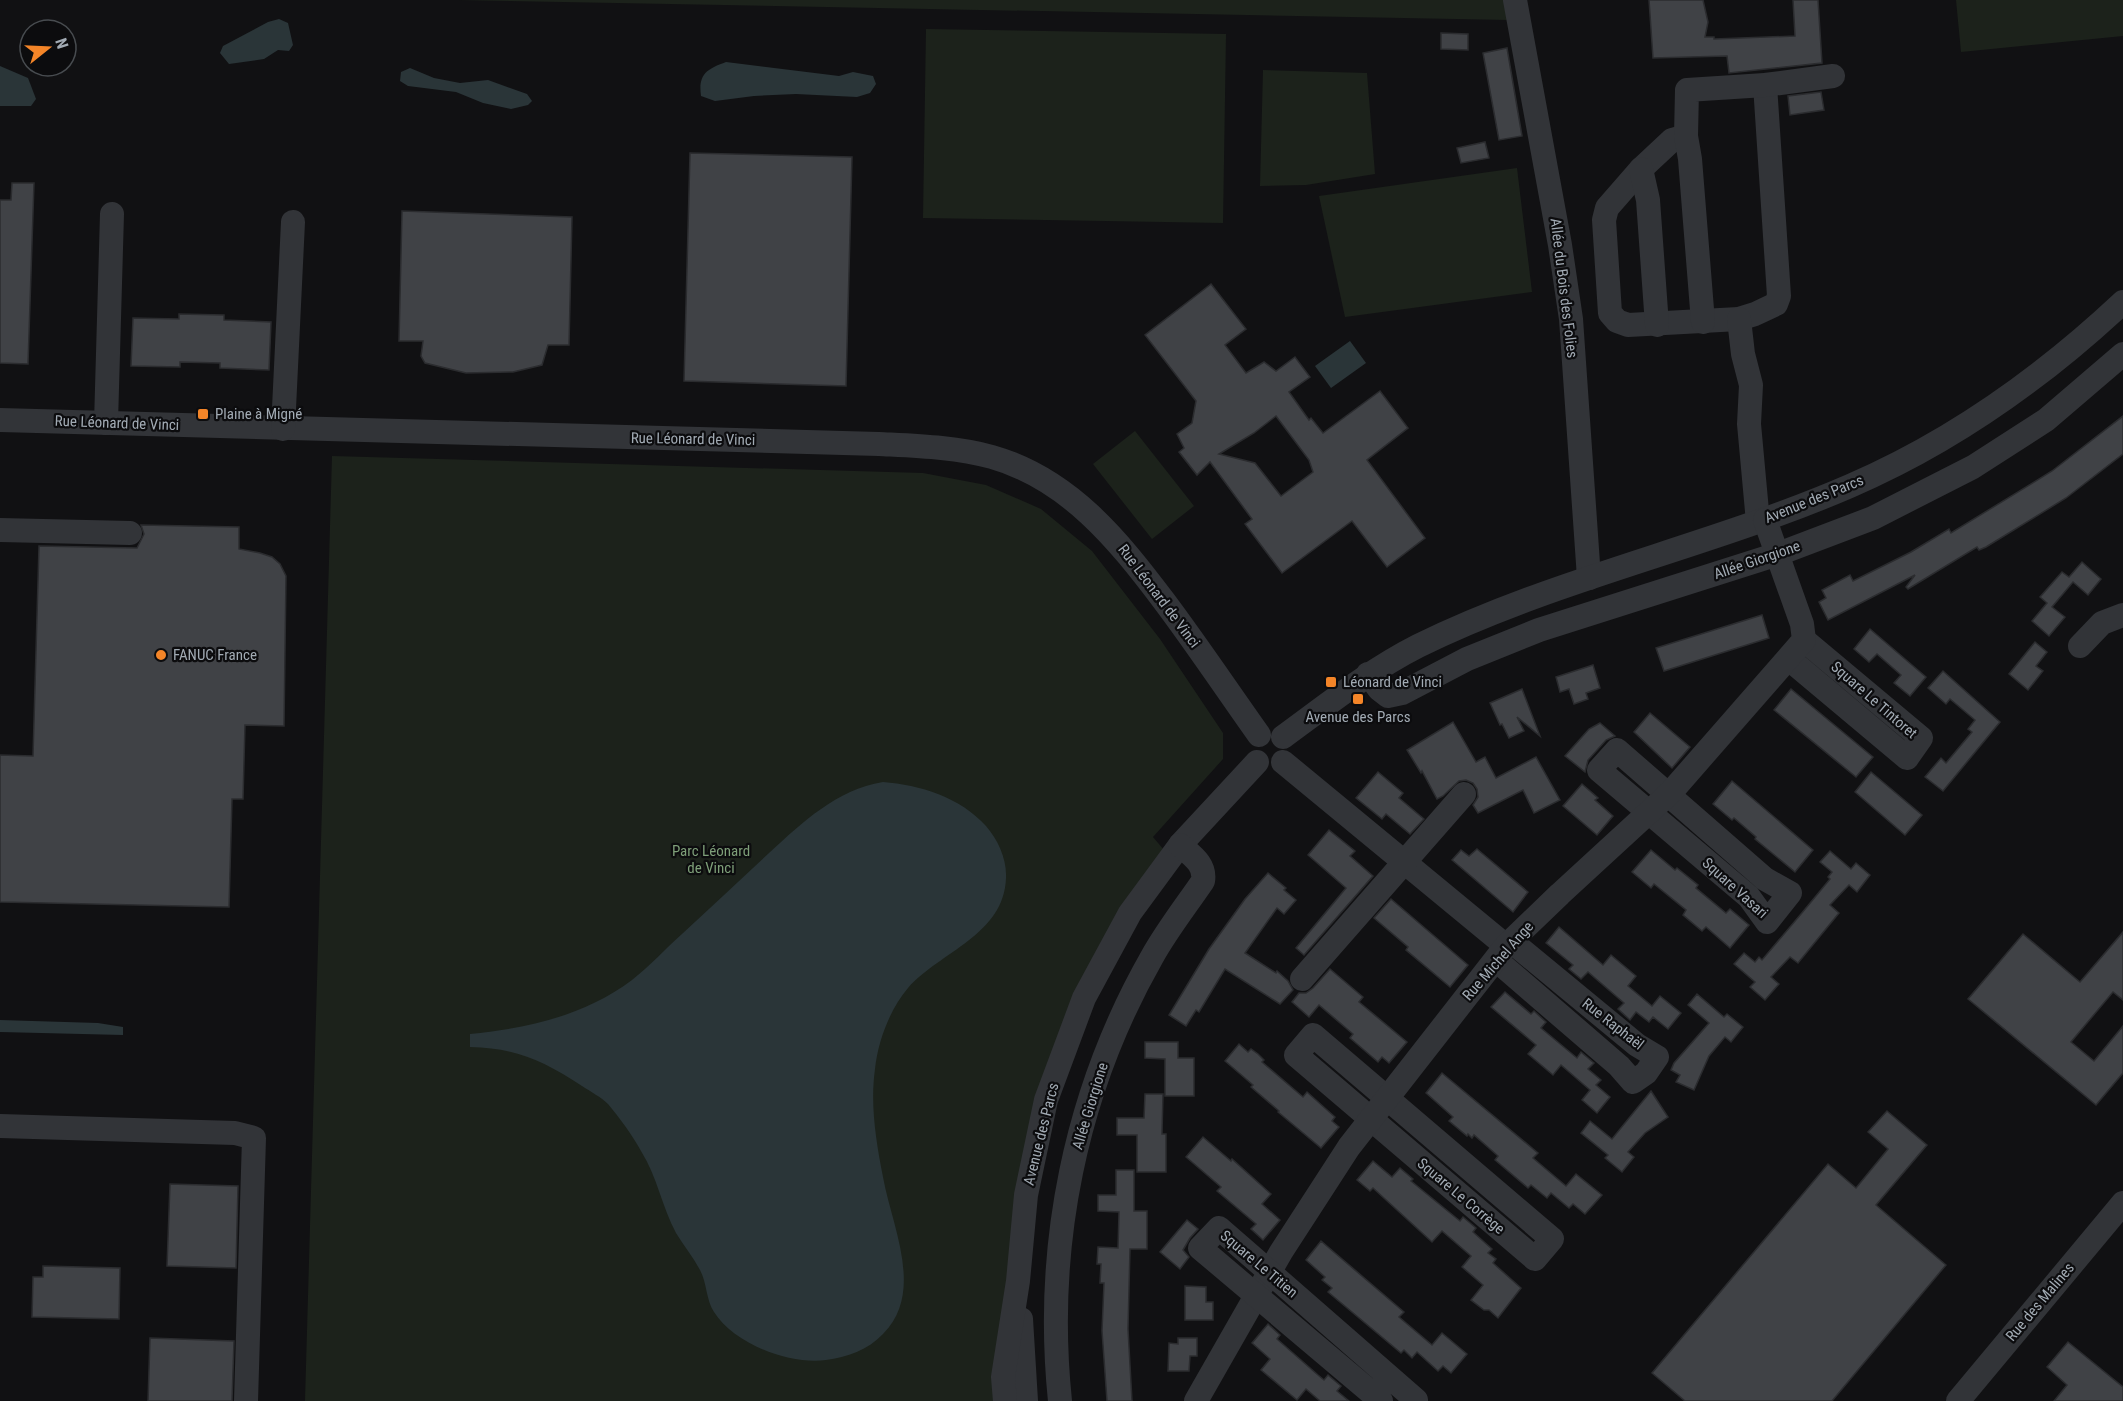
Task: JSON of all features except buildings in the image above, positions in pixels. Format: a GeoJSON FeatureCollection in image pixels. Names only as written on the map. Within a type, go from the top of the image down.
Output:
{"type":"FeatureCollection","features":[{"type":"Feature","properties":{"kind":"street","name":"Allée du Bois des Folies"},"geometry":{"type":"LineString","coordinates":[[1515,0],[1560,245],[1569,309],[1589,578]]}},
{"type":"Feature","properties":{"kind":"street"},"geometry":{"type":"LineString","coordinates":[[1703,322],[1690,159],[1686,136],[1687,90],[1765,85],[1833,76]]}},
{"type":"Feature","properties":{"kind":"street"},"geometry":{"type":"LineString","coordinates":[[1686,136],[1672,141],[1641,169],[1607,208],[1604,220],[1610,313],[1617,321],[1628,325],[1739,319],[1769,309],[1776,304],[1779,296],[1765,85]]}},
{"type":"Feature","properties":{"kind":"street"},"geometry":{"type":"LineString","coordinates":[[1641,169],[1648,200],[1657,325]]}},
{"type":"Feature","properties":{"kind":"street"},"geometry":{"type":"LineString","coordinates":[[106,423],[112,214]]}},
{"type":"Feature","properties":{"kind":"street"},"geometry":{"type":"LineString","coordinates":[[283,429],[293,222]]}},
{"type":"Feature","properties":{"kind":"street","name":"Avenue des Parcs"},"geometry":{"type":"LineString","coordinates":[[1283,737],[1368,674],[1418,646],[1523,601],[1762,521],[1850,486],[1922,452],[2000,403],[2081,341],[2123,302]]}},
{"type":"Feature","properties":{"kind":"street"},"geometry":{"type":"LineString","coordinates":[[1739,319],[1743,354],[1751,385],[1749,424],[1762,521],[1778,554],[1802,624],[1804,640]]}},
{"type":"Feature","properties":{"kind":"street","name":"Allée Giorgione"},"geometry":{"type":"LineString","coordinates":[[1368,674],[1379,689],[1388,696],[1402,693],[1467,659],[1539,630],[1778,554],[1873,518],[1973,467],[2046,420],[2123,354]]}},
{"type":"Feature","properties":{"kind":"street","name":"Rue Léonard de Vinci"},"geometry":{"type":"LineString","coordinates":[[0,420],[879,444],[962,450],[1025,470],[1055,486],[1082,505],[1110,532],[1193,639],[1259,735]]}},
{"type":"Feature","properties":{"kind":"street"},"geometry":{"type":"LineString","coordinates":[[0,530],[130,533]]}},
{"type":"Feature","properties":{"kind":"street"},"geometry":{"type":"LineString","coordinates":[[2080,646],[2102,623],[2123,615]]}},
{"type":"Feature","properties":{"kind":"street","name":"Rue Michel Ange"},"geometry":{"type":"LineString","coordinates":[[1196,1401],[1270,1272],[1349,1147],[1504,949],[1668,794],[1804,640]]}},
{"type":"Feature","properties":{"kind":"street","name":"Square Le Tintoret"},"geometry":{"type":"LineString","coordinates":[[1789,659],[1907,758],[1921,738],[1804,640]]}},
{"type":"Feature","properties":{"kind":"street"},"geometry":{"type":"LineString","coordinates":[[1270,731],[1283,737],[1288,748],[1283,762],[1276,767],[1261,766],[1252,750],[1252,744],[1259,735],[1270,731]]}},
{"type":"Feature","properties":{"kind":"street","name":"Square Vasari"},"geometry":{"type":"LineString","coordinates":[[1617,750],[1668,794],[1765,879],[1790,893],[1767,922],[1749,897],[1599,770],[1617,750]]}},
{"type":"Feature","properties":{"kind":"street","name":"Avenue des Parcs"},"geometry":{"type":"LineString","coordinates":[[1005,1401],[1003,1377],[1018,1281],[1026,1195],[1046,1100],[1084,998],[1130,913],[1180,845],[1257,762]]}},
{"type":"Feature","properties":{"kind":"street","name":"Rue Raphaël"},"geometry":{"type":"LineString","coordinates":[[1283,762],[1404,861],[1504,949],[1633,1082],[1646,1073],[1657,1057],[1504,949]]}},
{"type":"Feature","properties":{"kind":"street"},"geometry":{"type":"LineString","coordinates":[[1302,979],[1464,794]]}},
{"type":"Feature","properties":{"kind":"street","name":"Allée Giorgione"},"geometry":{"type":"LineString","coordinates":[[1060,1401],[1055,1354],[1057,1270],[1061,1226],[1077,1142],[1107,1050],[1127,1005],[1152,957],[1203,881],[1204,872],[1201,865],[1180,845]]}},
{"type":"Feature","properties":{"kind":"street","name":"Square Le Corrège"},"geometry":{"type":"LineString","coordinates":[[1312,1035],[1387,1098],[1552,1239],[1535,1259],[1296,1055],[1312,1035]]}},
{"type":"Feature","properties":{"kind":"street"},"geometry":{"type":"LineString","coordinates":[[0,1126],[235,1133],[254,1138],[246,1401]]}},
{"type":"Feature","properties":{"kind":"street","name":"Rue des Malines"},"geometry":{"type":"LineString","coordinates":[[1958,1401],[2123,1203]]}},
{"type":"Feature","properties":{"kind":"street","name":"Square Le Titien"},"geometry":{"type":"LineString","coordinates":[[1380,1401],[1200,1248],[1219,1228],[1415,1401]]}},
{"type":"Feature","properties":{"kind":"street","name":"Avenue des Parcs"},"geometry":{"type":"LineString","coordinates":[[1018,1281],[1026,1401]]}},
{"type":"Feature","properties":{"kind":"green space"},"geometry":{"type":"Polygon","coordinates":[[[458,0],[1506,0],[1509,20],[458,0]]]}},
{"type":"Feature","properties":{"kind":"green space"},"geometry":{"type":"Polygon","coordinates":[[[1956,0],[2123,0],[2123,36],[1961,52],[1956,0]]]}},
{"type":"Feature","properties":{"kind":"green space"},"geometry":{"type":"Polygon","coordinates":[[[926,29],[1226,34],[1223,223],[923,218],[926,29]]]}},
{"type":"Feature","properties":{"kind":"green space"},"geometry":{"type":"Polygon","coordinates":[[[1263,70],[1367,73],[1375,174],[1306,185],[1260,186],[1263,70]]]}},
{"type":"Feature","properties":{"kind":"green space"},"geometry":{"type":"Polygon","coordinates":[[[1517,168],[1532,292],[1345,317],[1319,196],[1517,168]]]}},
{"type":"Feature","properties":{"kind":"green space"},"geometry":{"type":"Polygon","coordinates":[[[1135,431],[1194,506],[1152,539],[1093,464],[1135,431]]]}},
{"type":"Feature","properties":{"kind":"green space","name":"Parc Léonard de Vinci"},"geometry":{"type":"Polygon","coordinates":[[[332,456],[923,473],[986,485],[1041,509],[1092,551],[1160,639],[1223,733],[1223,759],[1153,837],[1164,850],[1064,1028],[999,1401],[305,1401],[332,456]]]}},
{"type":"Feature","properties":{"kind":"shaded area"},"geometry":{"type":"Polygon","coordinates":[[[279,19],[288,23],[293,45],[289,51],[278,50],[264,59],[229,64],[220,53],[223,46],[268,22],[279,19]]]}},
{"type":"Feature","properties":{"kind":"shaded area"},"geometry":{"type":"Polygon","coordinates":[[[726,62],[839,76],[853,72],[873,76],[876,84],[870,93],[857,97],[796,94],[715,101],[701,96],[701,82],[705,73],[726,62]]]}},
{"type":"Feature","properties":{"kind":"shaded area"},"geometry":{"type":"Polygon","coordinates":[[[0,66],[18,74],[18,78],[28,78],[36,99],[31,106],[0,106],[0,66]]]}},
{"type":"Feature","properties":{"kind":"shaded area"},"geometry":{"type":"Polygon","coordinates":[[[410,68],[434,78],[460,83],[488,80],[527,94],[532,101],[528,105],[511,109],[483,103],[456,92],[408,86],[400,81],[401,72],[410,68]]]}},
{"type":"Feature","properties":{"kind":"shaded area"},"geometry":{"type":"Polygon","coordinates":[[[1350,341],[1366,363],[1331,388],[1315,366],[1350,341]]]}},
{"type":"Feature","properties":{"kind":"shaded area"},"geometry":{"type":"Polygon","coordinates":[[[883,782],[911,786],[939,794],[976,816],[994,837],[1003,857],[1006,878],[1003,898],[983,928],[908,988],[890,1015],[879,1047],[873,1096],[874,1123],[883,1177],[902,1258],[904,1279],[902,1299],[895,1317],[877,1340],[857,1352],[826,1360],[796,1359],[749,1343],[735,1334],[714,1312],[702,1275],[671,1223],[647,1161],[608,1104],[568,1077],[542,1063],[516,1053],[470,1047],[470,1034],[513,1028],[555,1018],[595,1003],[614,992],[645,969],[808,819],[850,792],[883,782]]]}},
{"type":"Feature","properties":{"kind":"shaded area"},"geometry":{"type":"Polygon","coordinates":[[[0,1020],[98,1023],[123,1027],[123,1035],[0,1032],[0,1020]]]}},
{"type":"Feature","properties":{"kind":"place","name":"Plaine à Migné"},"geometry":{"type":"Point","coordinates":[203,414]}},
{"type":"Feature","properties":{"kind":"place","name":"FANUC France"},"geometry":{"type":"Point","coordinates":[161,655]}},
{"type":"Feature","properties":{"kind":"place","name":"Léonard de Vinci"},"geometry":{"type":"Point","coordinates":[1331,682]}},
{"type":"Feature","properties":{"kind":"place","name":"Avenue des Parcs"},"geometry":{"type":"Point","coordinates":[1358,699]}}]}
